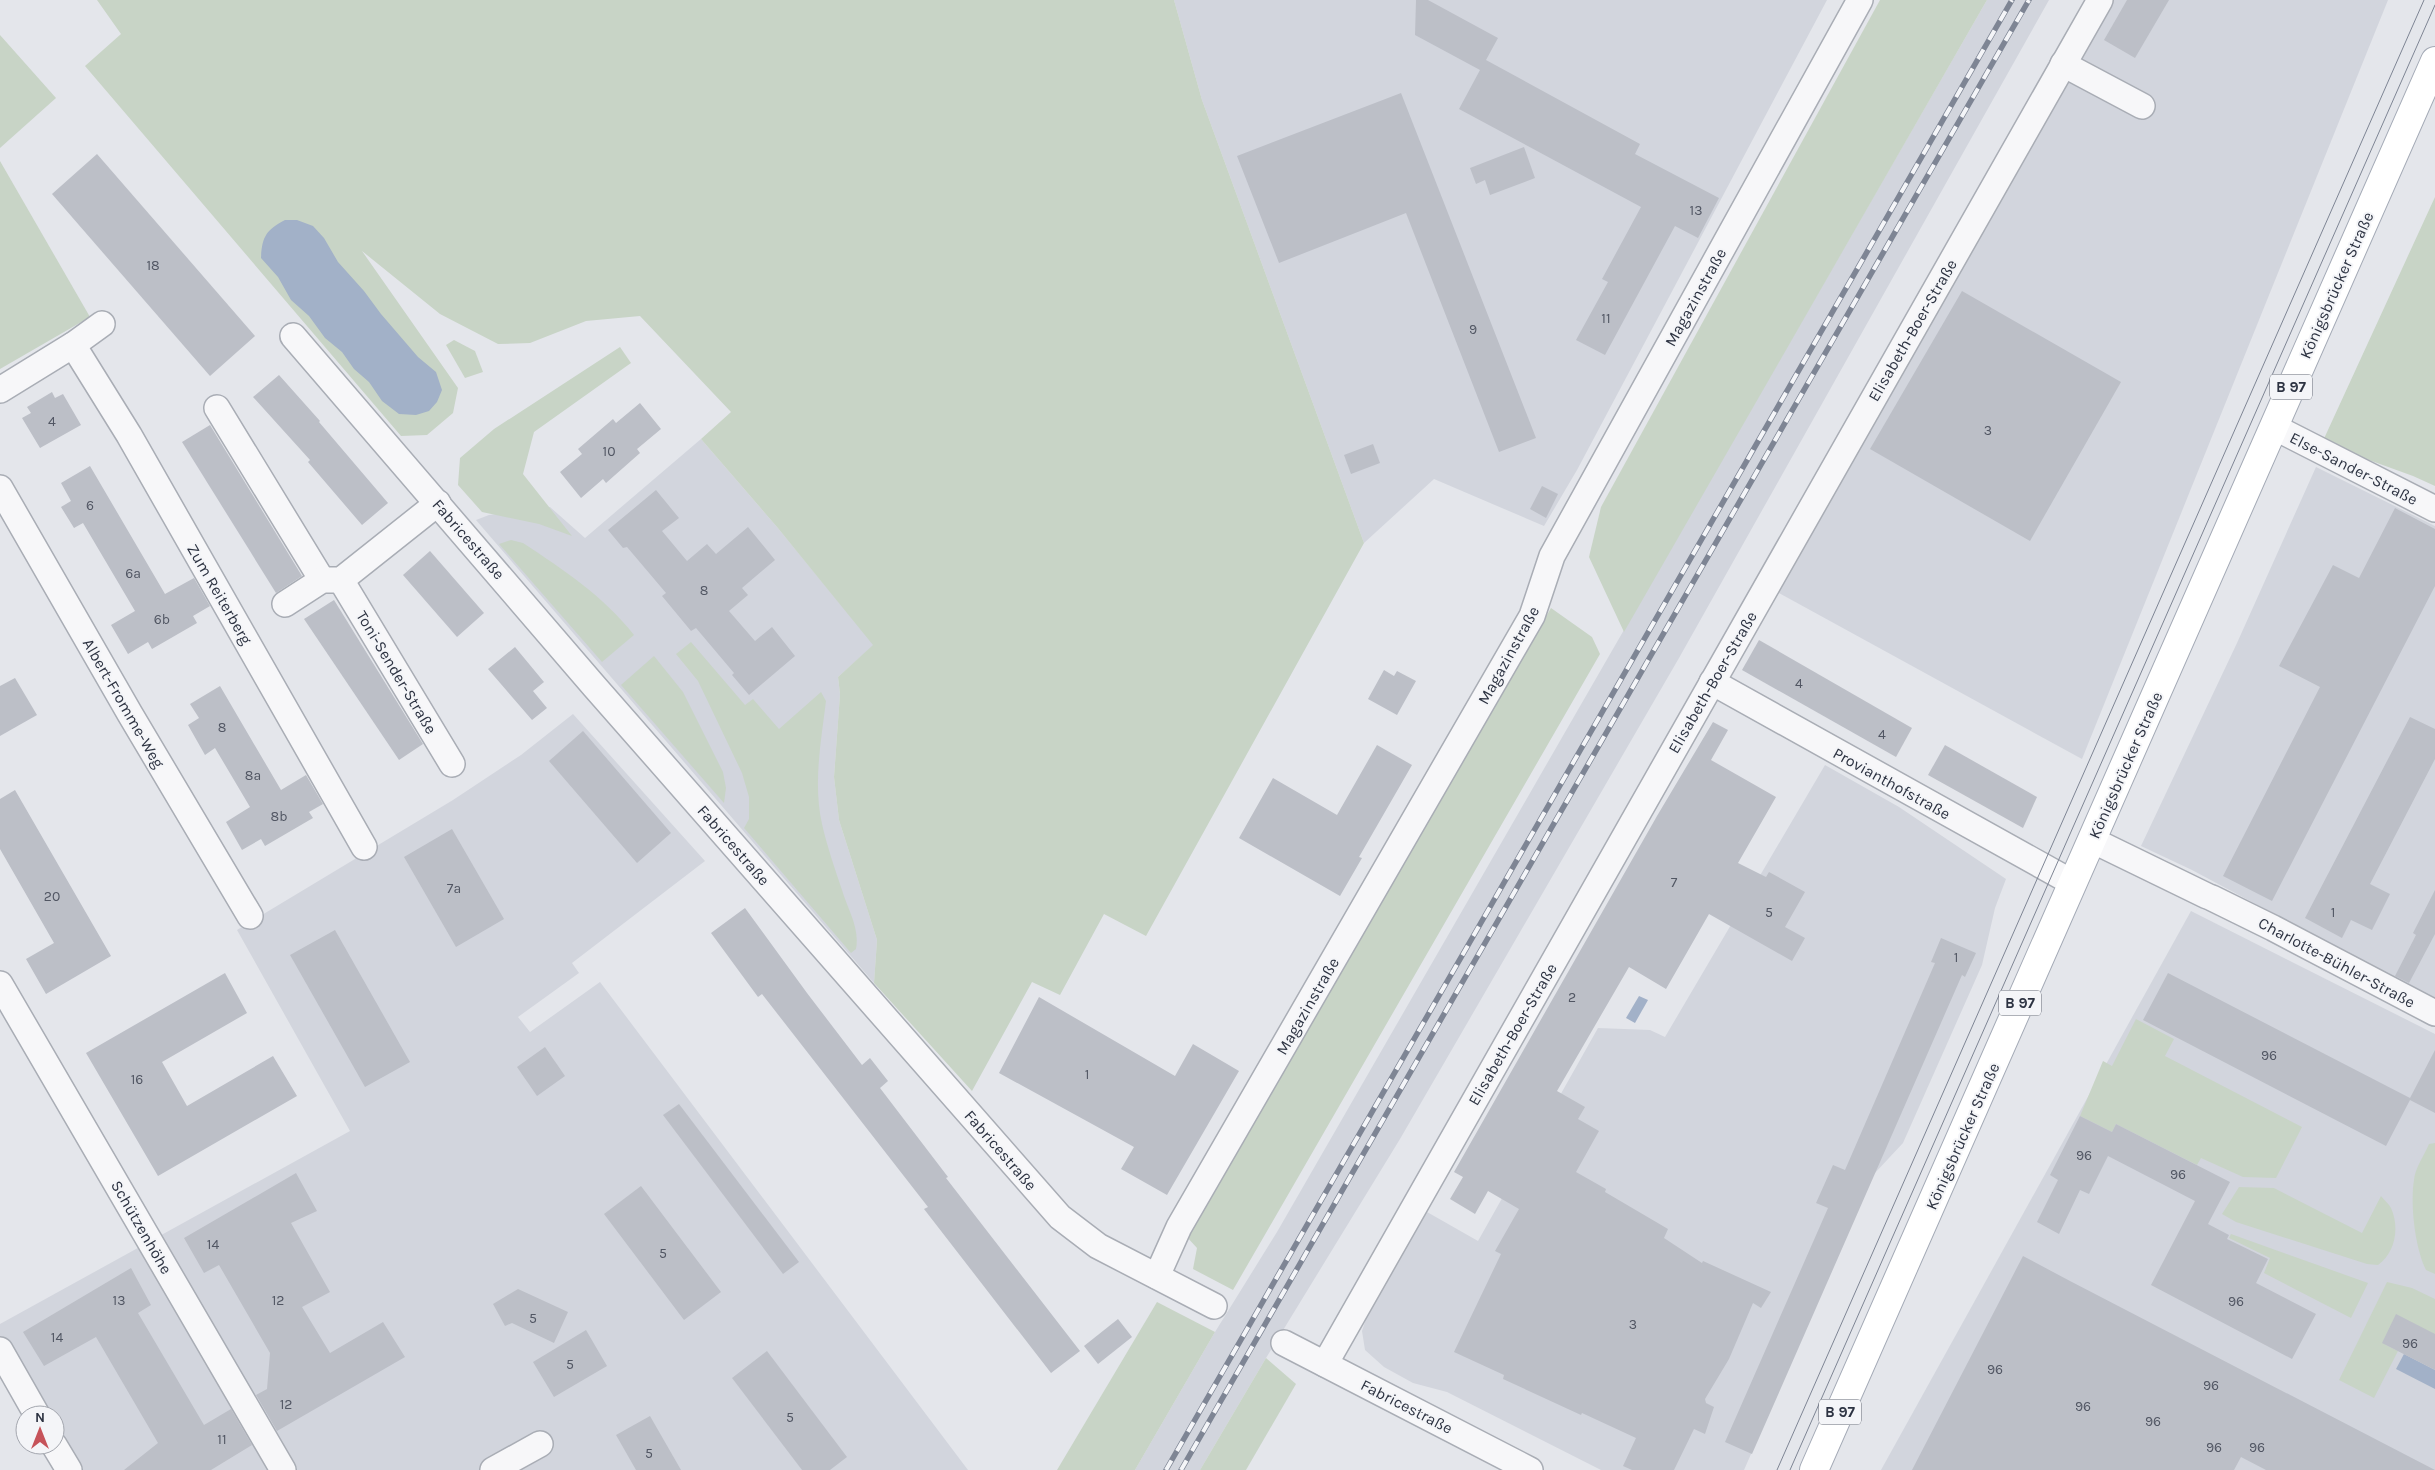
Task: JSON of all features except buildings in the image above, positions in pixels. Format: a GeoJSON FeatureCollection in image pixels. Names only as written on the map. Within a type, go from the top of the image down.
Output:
{"type":"FeatureCollection","features":[{"type":"Feature","properties":{"kind":"main road","name":"Königsbrücker Straße"},"geometry":{"type":"LineString","coordinates":[[1814,1470],[2435,61]]}},
{"type":"Feature","properties":{"kind":"street","name":"Magazinstraße"},"geometry":{"type":"LineString","coordinates":[[1157,1276],[1179,1227],[1532,616],[1552,556],[1860,0]]}},
{"type":"Feature","properties":{"kind":"street","name":"Elisabeth-Boer-Straße"},"geometry":{"type":"LineString","coordinates":[[1325,1364],[2100,0]]}},
{"type":"Feature","properties":{"kind":"street"},"geometry":{"type":"LineString","coordinates":[[2063,64],[2142,106]]}},
{"type":"Feature","properties":{"kind":"street"},"geometry":{"type":"LineString","coordinates":[[0,390],[73,345],[102,324]]}},
{"type":"Feature","properties":{"kind":"street","name":"Fabricestraße"},"geometry":{"type":"LineString","coordinates":[[293,336],[1060,1217],[1098,1246],[1214,1306]]}},
{"type":"Feature","properties":{"kind":"street","name":"Zum Reiterberg"},"geometry":{"type":"LineString","coordinates":[[73,345],[129,435],[364,847]]}},
{"type":"Feature","properties":{"kind":"street","name":"Toni-Sender-Straße"},"geometry":{"type":"LineString","coordinates":[[217,408],[452,764]]}},
{"type":"Feature","properties":{"kind":"street","name":"Else-Sander-Straße"},"geometry":{"type":"LineString","coordinates":[[2274,427],[2435,509]]}},
{"type":"Feature","properties":{"kind":"street","name":"Albert-Fromme-Weg"},"geometry":{"type":"LineString","coordinates":[[0,488],[130,714],[250,916]]}},
{"type":"Feature","properties":{"kind":"street"},"geometry":{"type":"LineString","coordinates":[[285,604],[331,580],[438,503]]}},
{"type":"Feature","properties":{"kind":"street","name":"Provianthofstraße"},"geometry":{"type":"LineString","coordinates":[[1712,682],[2073,883]]}},
{"type":"Feature","properties":{"kind":"street","name":"Charlotte-Bühler-Straße"},"geometry":{"type":"LineString","coordinates":[[2092,840],[2178,881],[2188,894],[2208,901],[2229,913],[2239,911],[2435,1013]]}},
{"type":"Feature","properties":{"kind":"street","name":"Schützenhöhe"},"geometry":{"type":"LineString","coordinates":[[0,984],[283,1470]]}},
{"type":"Feature","properties":{"kind":"street","name":"Fabricestraße"},"geometry":{"type":"LineString","coordinates":[[1284,1343],[1530,1470]]}},
{"type":"Feature","properties":{"kind":"street"},"geometry":{"type":"LineString","coordinates":[[0,1350],[31,1405]]}},
{"type":"Feature","properties":{"kind":"street"},"geometry":{"type":"LineString","coordinates":[[492,1470],[540,1444]]}},
{"type":"Feature","properties":{"kind":"street"},"geometry":{"type":"LineString","coordinates":[[60,1455],[69,1470]]}},
{"type":"Feature","properties":{"kind":"shaded area"},"geometry":{"type":"Polygon","coordinates":[[[1174,0],[1827,0],[1577,470],[1544,526],[1434,479],[1364,543],[1202,100],[1174,0]]]}},
{"type":"Feature","properties":{"kind":"shaded area"},"geometry":{"type":"Polygon","coordinates":[[[1987,0],[2049,0],[1679,658],[1400,1139],[1200,1470],[1135,1470],[1215,1332],[1277,1232],[1987,0]]]}},
{"type":"Feature","properties":{"kind":"shaded area"},"geometry":{"type":"Polygon","coordinates":[[[2099,0],[2388,0],[2082,759],[1766,586],[2099,0]]]}},
{"type":"Feature","properties":{"kind":"shaded area"},"geometry":{"type":"Polygon","coordinates":[[[701,439],[777,527],[874,645],[838,677],[840,694],[834,777],[839,820],[877,940],[874,983],[476,520],[489,515],[550,507],[585,538],[701,439]]]}},
{"type":"Feature","properties":{"kind":"shaded area"},"geometry":{"type":"Polygon","coordinates":[[[2316,467],[2435,526],[2435,1000],[2192,870],[2141,846],[2237,643],[2316,467]]]}},
{"type":"Feature","properties":{"kind":"shaded area"},"geometry":{"type":"Polygon","coordinates":[[[573,714],[705,861],[572,963],[579,973],[518,1017],[530,1032],[600,982],[968,1470],[76,1470],[65,1451],[65,1405],[38,1405],[0,1340],[0,1324],[350,1131],[237,930],[453,800],[521,755],[573,714]]]}},
{"type":"Feature","properties":{"kind":"shaded area"},"geometry":{"type":"Polygon","coordinates":[[[1825,765],[1899,807],[2006,879],[1995,908],[1982,965],[1903,1143],[1874,1174],[1744,1470],[1601,1470],[1447,1392],[1413,1383],[1384,1367],[1365,1350],[1362,1331],[1374,1295],[1420,1208],[1478,1241],[1598,1028],[1650,1030],[1665,1037],[1825,765]]]}},
{"type":"Feature","properties":{"kind":"shaded area"},"geometry":{"type":"Polygon","coordinates":[[[2191,911],[2435,1034],[2435,1470],[1881,1470],[2191,911]]]}},
{"type":"Feature","properties":{"kind":"green space"},"geometry":{"type":"Polygon","coordinates":[[[97,0],[1174,0],[1202,100],[1364,543],[1146,936],[1104,914],[1060,995],[1032,982],[972,1091],[874,983],[877,940],[839,820],[834,777],[840,694],[838,677],[873,645],[777,527],[701,439],[731,412],[640,316],[586,321],[530,343],[498,344],[440,314],[362,251],[458,388],[453,413],[427,435],[401,436],[85,66],[121,34],[97,0]]]}},
{"type":"Feature","properties":{"kind":"green space"},"geometry":{"type":"Polygon","coordinates":[[[1880,0],[1987,0],[1624,632],[1589,557],[1601,507],[1880,0]]]}},
{"type":"Feature","properties":{"kind":"green space"},"geometry":{"type":"Polygon","coordinates":[[[0,35],[56,98],[0,148],[0,35]]]}},
{"type":"Feature","properties":{"kind":"green space"},"geometry":{"type":"Polygon","coordinates":[[[0,161],[90,317],[0,369],[0,161]]]}},
{"type":"Feature","properties":{"kind":"green space"},"geometry":{"type":"Polygon","coordinates":[[[2435,197],[2435,486],[2413,476],[2322,443],[2435,197]]]}},
{"type":"Feature","properties":{"kind":"green space"},"geometry":{"type":"Polygon","coordinates":[[[454,340],[475,351],[483,372],[465,378],[446,345],[454,340]]]}},
{"type":"Feature","properties":{"kind":"green space"},"geometry":{"type":"Polygon","coordinates":[[[620,347],[631,363],[534,432],[523,474],[572,536],[539,524],[482,512],[458,485],[460,458],[494,429],[620,347]]]}},
{"type":"Feature","properties":{"kind":"green space"},"geometry":{"type":"Polygon","coordinates":[[[511,540],[523,543],[582,584],[609,608],[634,635],[602,662],[499,544],[511,540]]]}},
{"type":"Feature","properties":{"kind":"green space"},"geometry":{"type":"Polygon","coordinates":[[[1551,608],[1592,637],[1600,654],[1233,1290],[1193,1269],[1197,1248],[1186,1236],[1551,608]]]}},
{"type":"Feature","properties":{"kind":"green space"},"geometry":{"type":"Polygon","coordinates":[[[691,642],[745,705],[753,699],[779,729],[821,692],[826,701],[819,762],[819,809],[829,849],[855,926],[856,949],[851,953],[744,828],[749,819],[749,797],[742,773],[698,681],[676,654],[691,642]]]}},
{"type":"Feature","properties":{"kind":"green space"},"geometry":{"type":"Polygon","coordinates":[[[654,656],[683,692],[723,772],[726,788],[724,803],[621,685],[654,656]]]}},
{"type":"Feature","properties":{"kind":"green space"},"geometry":{"type":"Polygon","coordinates":[[[2136,1019],[2174,1039],[2165,1056],[2302,1127],[2276,1178],[2243,1177],[2201,1158],[2197,1165],[2116,1124],[2112,1132],[2080,1116],[2103,1061],[2112,1066],[2136,1019]]]}},
{"type":"Feature","properties":{"kind":"green space"},"geometry":{"type":"Polygon","coordinates":[[[2435,1143],[2435,1274],[2426,1270],[2419,1250],[2414,1226],[2413,1190],[2416,1171],[2429,1144],[2435,1143]]]}},
{"type":"Feature","properties":{"kind":"green space"},"geometry":{"type":"Polygon","coordinates":[[[2239,1187],[2274,1188],[2362,1233],[2381,1196],[2390,1206],[2394,1216],[2395,1232],[2392,1247],[2384,1260],[2378,1265],[2367,1264],[2236,1222],[2222,1214],[2239,1187]]]}},
{"type":"Feature","properties":{"kind":"green space"},"geometry":{"type":"Polygon","coordinates":[[[2231,1234],[2368,1283],[2351,1318],[2264,1273],[2270,1258],[2229,1238],[2231,1234]]]}},
{"type":"Feature","properties":{"kind":"green space"},"geometry":{"type":"Polygon","coordinates":[[[2387,1282],[2412,1288],[2435,1299],[2435,1334],[2384,1340],[2386,1345],[2398,1351],[2374,1398],[2339,1380],[2387,1282]]]}},
{"type":"Feature","properties":{"kind":"green space"},"geometry":{"type":"Polygon","coordinates":[[[1157,1302],[1215,1332],[1135,1470],[1057,1470],[1157,1302]]]}},
{"type":"Feature","properties":{"kind":"green space"},"geometry":{"type":"Polygon","coordinates":[[[1266,1358],[1296,1384],[1246,1470],[1200,1470],[1266,1358]]]}},
{"type":"Feature","properties":{"kind":"water"},"geometry":{"type":"Polygon","coordinates":[[[285,220],[297,220],[313,226],[324,238],[338,262],[364,291],[381,314],[418,357],[436,372],[442,390],[437,402],[429,411],[416,415],[399,414],[382,401],[369,382],[354,369],[342,352],[325,338],[309,316],[291,300],[278,277],[261,258],[262,245],[266,235],[273,227],[285,220]]]}},
{"type":"Feature","properties":{"kind":"water"},"geometry":{"type":"Polygon","coordinates":[[[1639,996],[1648,1000],[1635,1023],[1626,1018],[1639,996]]]}},
{"type":"Feature","properties":{"kind":"water"},"geometry":{"type":"Polygon","coordinates":[[[2404,1354],[2435,1370],[2435,1389],[2396,1369],[2404,1354]]]}},
{"type":"Feature","properties":{"kind":"tram line"},"geometry":{"type":"LineString","coordinates":[[1777,1470],[2424,0]]}},
{"type":"Feature","properties":{"kind":"tram line"},"geometry":{"type":"LineString","coordinates":[[1790,1470],[2435,5]]}},
{"type":"Feature","properties":{"kind":"railway"},"geometry":{"type":"LineString","coordinates":[[1166,1470],[2012,0]]}},
{"type":"Feature","properties":{"kind":"railway"},"geometry":{"type":"LineString","coordinates":[[1181,1470],[2029,0]]}}]}
